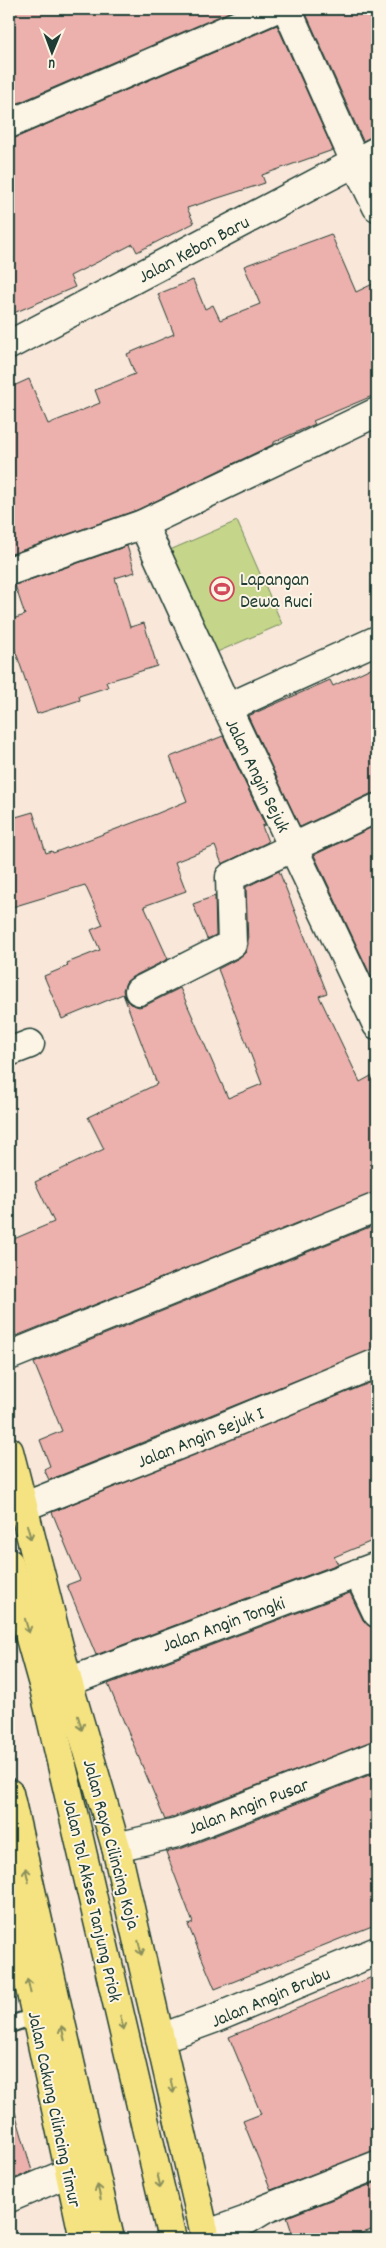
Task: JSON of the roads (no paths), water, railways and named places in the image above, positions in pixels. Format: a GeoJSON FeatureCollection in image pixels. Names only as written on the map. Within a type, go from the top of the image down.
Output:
{"type":"FeatureCollection","features":[{"type":"Feature","properties":{"kind":"highway","name":"Jalan Raya Cilincing Koja"},"geometry":{"type":"LineString","coordinates":[[9,1451],[68,1682],[116,1847],[206,2237]]}},
{"type":"Feature","properties":{"kind":"highway","name":"Jalan Tol Akses Tanjung Priok"},"geometry":{"type":"LineString","coordinates":[[9,1563],[44,1688],[172,2239]]}},
{"type":"Feature","properties":{"kind":"highway"},"geometry":{"type":"LineString","coordinates":[[9,1793],[110,2239]]}},
{"type":"Feature","properties":{"kind":"highway","name":"Jalan Cakung Cilincing Timur"},"geometry":{"type":"LineString","coordinates":[[9,1892],[84,2239]]}},
{"type":"Feature","properties":{"kind":"street"},"geometry":{"type":"LineString","coordinates":[[9,124],[275,9]]}},
{"type":"Feature","properties":{"kind":"street"},"geometry":{"type":"LineString","coordinates":[[288,9],[366,157],[377,207]]}},
{"type":"Feature","properties":{"kind":"street","name":"Jalan Kebon Baru"},"geometry":{"type":"LineString","coordinates":[[9,345],[366,157]]}},
{"type":"Feature","properties":{"kind":"street"},"geometry":{"type":"LineString","coordinates":[[9,571],[143,524],[377,412]]}},
{"type":"Feature","properties":{"kind":"street","name":"Jalan Angin Sejuk"},"geometry":{"type":"LineString","coordinates":[[143,524],[293,847],[368,983],[377,1026]]}},
{"type":"Feature","properties":{"kind":"street"},"geometry":{"type":"LineString","coordinates":[[227,708],[377,640]]}},
{"type":"Feature","properties":{"kind":"street"},"geometry":{"type":"LineString","coordinates":[[139,991],[232,944],[230,877],[377,808]]}},
{"type":"Feature","properties":{"kind":"street"},"geometry":{"type":"LineString","coordinates":[[9,1356],[377,1206]]}},
{"type":"Feature","properties":{"kind":"street","name":"Jalan Angin Sejuk I"},"geometry":{"type":"LineString","coordinates":[[23,1507],[185,1443],[377,1363]]}},
{"type":"Feature","properties":{"kind":"street"},"geometry":{"type":"LineString","coordinates":[[368,1569],[377,1613]]}},
{"type":"Feature","properties":{"kind":"street","name":"Jalan Angin Tongki"},"geometry":{"type":"LineString","coordinates":[[68,1682],[368,1569]]}},
{"type":"Feature","properties":{"kind":"street","name":"Jalan Angin Pusar"},"geometry":{"type":"LineString","coordinates":[[116,1847],[177,1833],[377,1755]]}},
{"type":"Feature","properties":{"kind":"street","name":"Jalan Angin Brubu"},"geometry":{"type":"LineString","coordinates":[[161,2038],[213,2020],[377,1951]]}},
{"type":"Feature","properties":{"kind":"street"},"geometry":{"type":"LineString","coordinates":[[206,2237],[247,2220],[265,2209],[377,2164]]}},
{"type":"Feature","properties":{"kind":"street"},"geometry":{"type":"LineString","coordinates":[[9,2198],[70,2172]]}},
{"type":"Feature","properties":{"kind":"lane"},"geometry":{"type":"LineString","coordinates":[[9,2025],[35,2016]]}},
{"type":"Feature","properties":{"kind":"place","name":"Lapangan Dewa Ruci"},"geometry":{"type":"Point","coordinates":[222,589]}}]}
